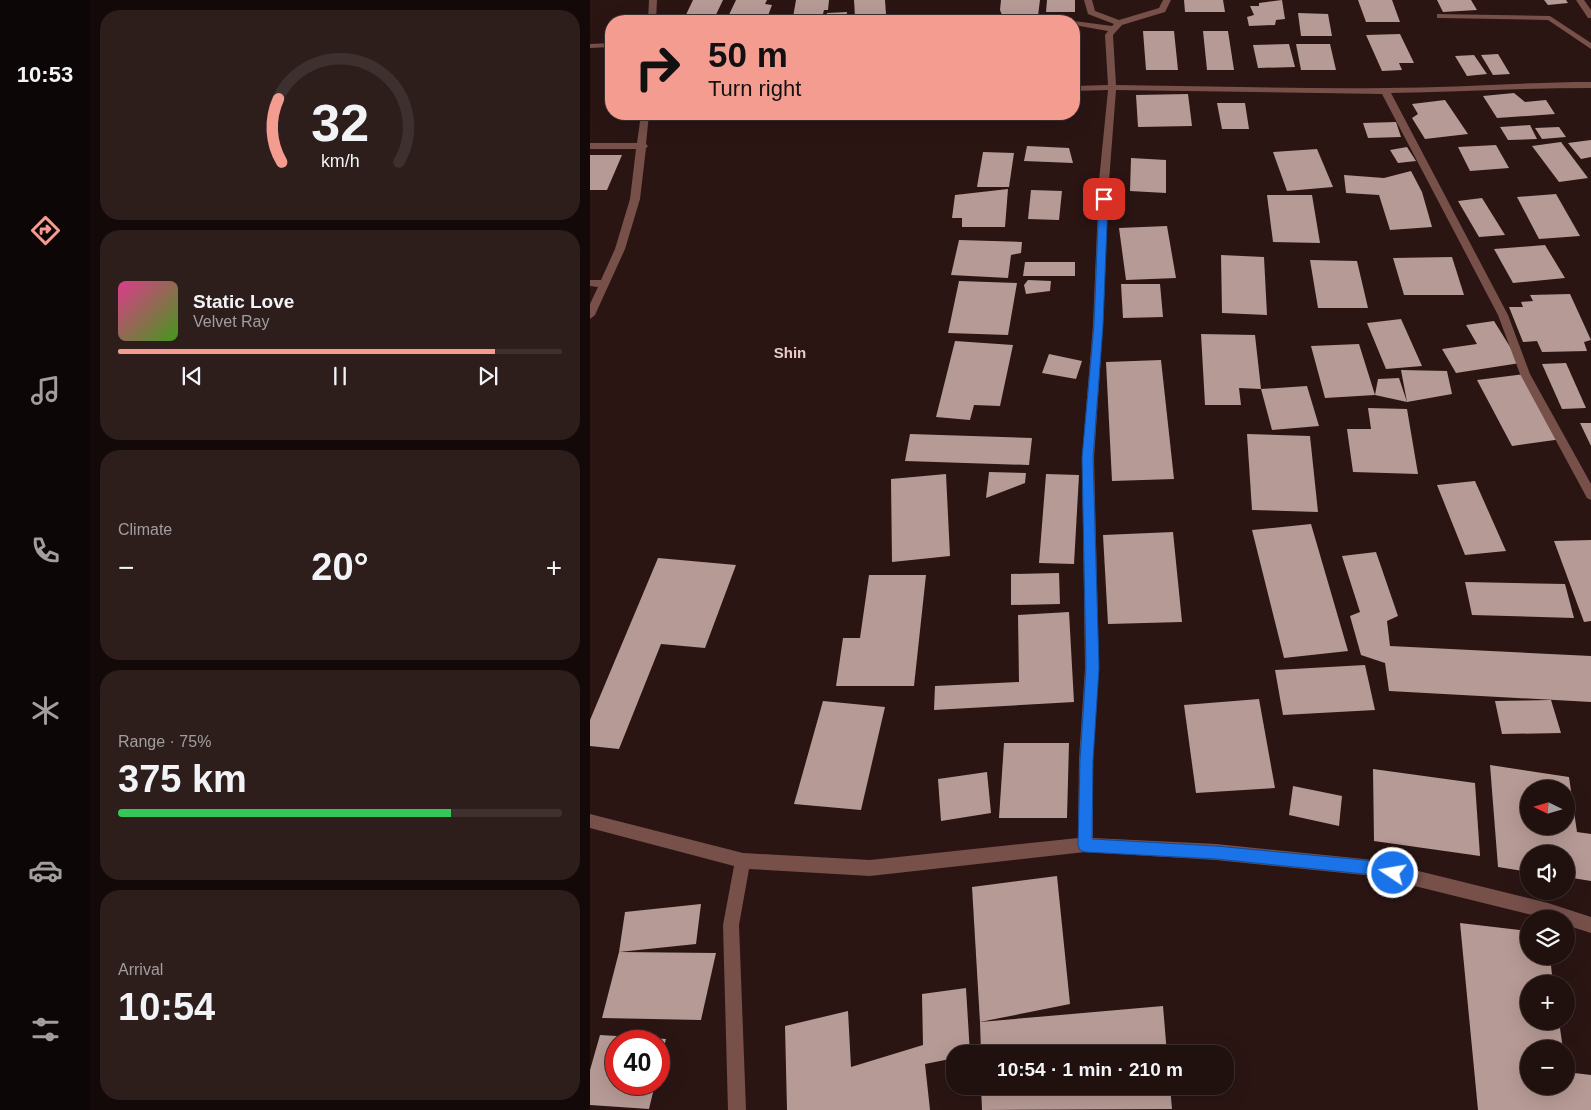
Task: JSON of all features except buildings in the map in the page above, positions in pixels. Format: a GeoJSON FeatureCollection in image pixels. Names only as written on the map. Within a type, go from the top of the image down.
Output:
{"type":"FeatureCollection","features":[{"type":"Feature","properties":{"kind":"street"},"geometry":{"type":"LineString","coordinates":[[652,15],[653,0]]}},
{"type":"Feature","properties":{"kind":"street"},"geometry":{"type":"LineString","coordinates":[[1088,0],[1091,12],[1116,26]]}},
{"type":"Feature","properties":{"kind":"street"},"geometry":{"type":"LineString","coordinates":[[1080,23],[1116,26],[1162,10],[1167,0]]}},
{"type":"Feature","properties":{"kind":"street"},"geometry":{"type":"LineString","coordinates":[[1580,0],[1591,16]]}},
{"type":"Feature","properties":{"kind":"street"},"geometry":{"type":"LineString","coordinates":[[1440,16],[1550,18],[1591,47]]}},
{"type":"Feature","properties":{"kind":"street"},"geometry":{"type":"LineString","coordinates":[[1085,845],[1086,760],[1092,668],[1088,458],[1098,325],[1104,181],[1112,87],[1109,35],[1116,26]]}},
{"type":"Feature","properties":{"kind":"street"},"geometry":{"type":"LineString","coordinates":[[590,46],[605,45]]}},
{"type":"Feature","properties":{"kind":"street"},"geometry":{"type":"LineString","coordinates":[[1080,88],[1385,91],[1591,84]]}},
{"type":"Feature","properties":{"kind":"street"},"geometry":{"type":"LineString","coordinates":[[1385,91],[1503,315],[1524,374],[1591,495]]}},
{"type":"Feature","properties":{"kind":"street"},"geometry":{"type":"LineString","coordinates":[[590,315],[620,249],[635,199],[643,146],[645,120]]}},
{"type":"Feature","properties":{"kind":"street"},"geometry":{"type":"LineString","coordinates":[[590,146],[643,146]]}},
{"type":"Feature","properties":{"kind":"street"},"geometry":{"type":"LineString","coordinates":[[590,283],[605,284]]}},
{"type":"Feature","properties":{"kind":"street"},"geometry":{"type":"LineString","coordinates":[[590,821],[743,861],[870,868],[1085,845],[1216,852],[1374,868],[1548,911],[1591,925]]}},
{"type":"Feature","properties":{"kind":"street"},"geometry":{"type":"LineString","coordinates":[[737,1110],[731,925],[743,861]]}},
{"type":"Feature","properties":{"kind":"district","name":"Shin"},"geometry":{"type":"Point","coordinates":[790,353]}},
{"type":"Feature","properties":{"kind":"route"},"geometry":{"type":"LineString","coordinates":[[1104,199],[1098,325],[1088,458],[1092,668],[1086,760],[1085,845],[1216,852],[1374,868],[1393,873]]}}]}
